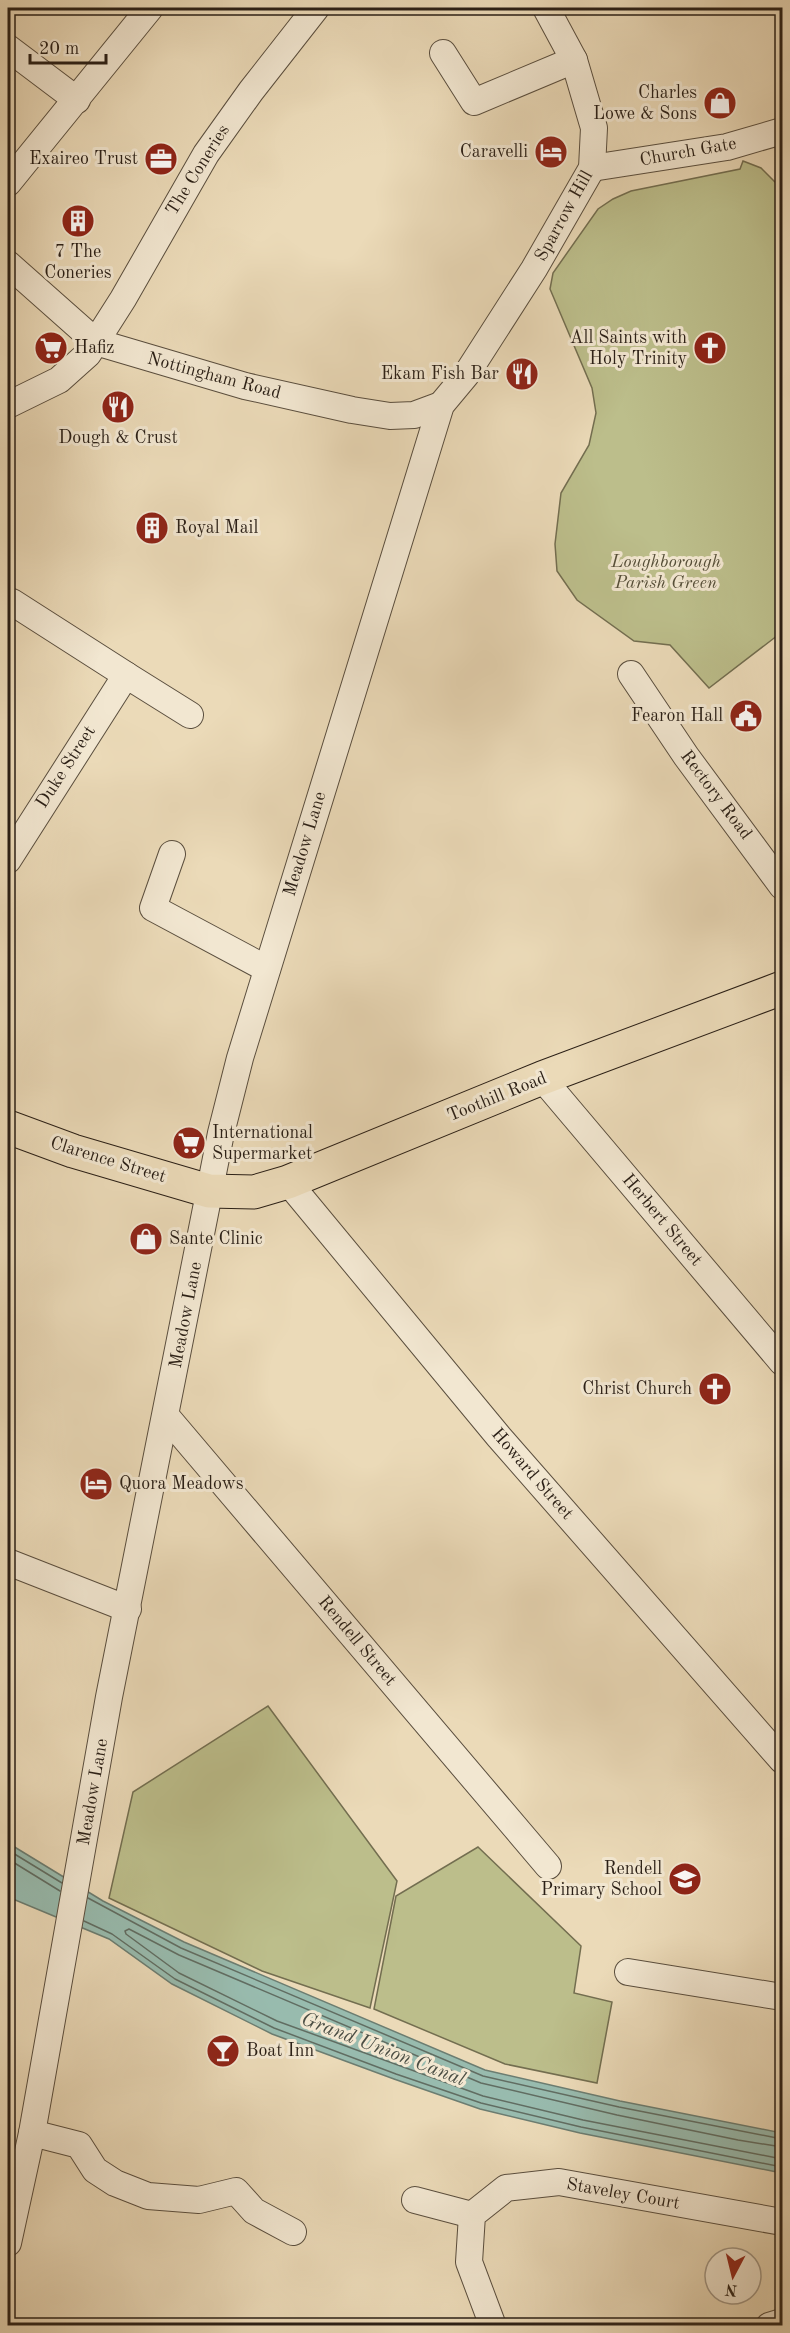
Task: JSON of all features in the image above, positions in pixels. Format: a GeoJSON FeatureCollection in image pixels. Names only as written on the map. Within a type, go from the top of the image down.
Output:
{"type":"FeatureCollection","features":[{"type":"Feature","properties":{"kind":"main road","name":"Toothill Road"},"geometry":{"type":"LineString","coordinates":[[210,1191],[254,1192],[288,1182],[542,1078],[783,987]]}},
{"type":"Feature","properties":{"kind":"main road","name":"Clarence Street"},"geometry":{"type":"LineString","coordinates":[[8,1127],[73,1151],[210,1191]]}},
{"type":"Feature","properties":{"kind":"street"},"geometry":{"type":"LineString","coordinates":[[8,183],[150,8]]}},
{"type":"Feature","properties":{"kind":"street","name":"The Coneries"},"geometry":{"type":"LineString","coordinates":[[96,342],[206,154],[250,91],[316,8]]}},
{"type":"Feature","properties":{"kind":"street","name":"Sparrow Hill"},"geometry":{"type":"LineString","coordinates":[[441,405],[466,375],[534,269],[592,168],[594,128],[574,60],[546,8]]}},
{"type":"Feature","properties":{"kind":"street"},"geometry":{"type":"LineString","coordinates":[[8,48],[76,100]]}},
{"type":"Feature","properties":{"kind":"street"},"geometry":{"type":"LineString","coordinates":[[443,52],[474,102],[574,60]]}},
{"type":"Feature","properties":{"kind":"street","name":"Church Gate"},"geometry":{"type":"LineString","coordinates":[[592,168],[727,147],[783,131]]}},
{"type":"Feature","properties":{"kind":"street"},"geometry":{"type":"LineString","coordinates":[[8,264],[96,342],[75,367],[59,380],[8,405]]}},
{"type":"Feature","properties":{"kind":"street","name":"Nottingham Road"},"geometry":{"type":"LineString","coordinates":[[96,342],[245,386],[352,410],[390,416],[414,415],[441,405]]}},
{"type":"Feature","properties":{"kind":"street","name":"Meadow Lane"},"geometry":{"type":"LineString","coordinates":[[8,2243],[12,2196],[32,2133],[110,1697],[221,1134],[240,1058],[441,405]]}},
{"type":"Feature","properties":{"kind":"street"},"geometry":{"type":"LineString","coordinates":[[12,602],[190,715]]}},
{"type":"Feature","properties":{"kind":"street","name":"Rectory Road"},"geometry":{"type":"LineString","coordinates":[[631,674],[686,756],[783,886]]}},
{"type":"Feature","properties":{"kind":"street","name":"Duke Street"},"geometry":{"type":"LineString","coordinates":[[8,860],[126,675]]}},
{"type":"Feature","properties":{"kind":"street"},"geometry":{"type":"LineString","coordinates":[[172,854],[153,908],[267,969]]}},
{"type":"Feature","properties":{"kind":"street","name":"Herbert Street"},"geometry":{"type":"LineString","coordinates":[[542,1078],[783,1362]]}},
{"type":"Feature","properties":{"kind":"street","name":"Howard Street"},"geometry":{"type":"LineString","coordinates":[[288,1182],[499,1437],[783,1760]]}},
{"type":"Feature","properties":{"kind":"street","name":"Rendell Street"},"geometry":{"type":"LineString","coordinates":[[166,1416],[548,1866]]}},
{"type":"Feature","properties":{"kind":"street"},"geometry":{"type":"LineString","coordinates":[[8,1562],[128,1609]]}},
{"type":"Feature","properties":{"kind":"street"},"geometry":{"type":"LineString","coordinates":[[628,1972],[783,1997]]}},
{"type":"Feature","properties":{"kind":"street"},"geometry":{"type":"LineString","coordinates":[[32,2133],[79,2145],[95,2170],[115,2183],[148,2196],[199,2200],[237,2191],[254,2211],[293,2232]]}},
{"type":"Feature","properties":{"kind":"street","name":"Staveley Court"},"geometry":{"type":"LineString","coordinates":[[472,2215],[506,2188],[559,2182],[783,2222]]}},
{"type":"Feature","properties":{"kind":"street"},"geometry":{"type":"LineString","coordinates":[[415,2200],[472,2215],[469,2262],[494,2325]]}},
{"type":"Feature","properties":{"kind":"street"},"geometry":{"type":"LineString","coordinates":[[769,2325],[783,2322]]}},
{"type":"Feature","properties":{"kind":"green space","name":"Loughborough Parish Green"},"geometry":{"type":"Polygon","coordinates":[[[743,161],[761,168],[776,183],[782,179],[782,632],[709,688],[670,645],[634,641],[577,600],[557,571],[555,544],[561,493],[589,445],[596,413],[592,388],[550,289],[553,273],[598,209],[613,199],[631,191],[740,169],[743,161]]]}},
{"type":"Feature","properties":{"kind":"green space"},"geometry":{"type":"Polygon","coordinates":[[[268,1706],[397,1881],[370,2008],[262,1971],[109,1898],[133,1792],[268,1706]]]}},
{"type":"Feature","properties":{"kind":"green space"},"geometry":{"type":"Polygon","coordinates":[[[478,1847],[581,1946],[574,1993],[612,2002],[597,2083],[505,2064],[374,2009],[396,1896],[478,1847]]]}},
{"type":"Feature","properties":{"kind":"water","name":"Grand Union Canal"},"geometry":{"type":"Polygon","coordinates":[[[8,1843],[103,1901],[184,1942],[485,2070],[620,2101],[782,2133],[782,2173],[580,2133],[480,2109],[272,2034],[172,1984],[109,1939],[8,1897],[8,1843]]]}},
{"type":"Feature","properties":{"kind":"place","name":"Charles Lowe & Sons"},"geometry":{"type":"Point","coordinates":[720,103]}},
{"type":"Feature","properties":{"kind":"place","name":"Caravelli"},"geometry":{"type":"Point","coordinates":[551,152]}},
{"type":"Feature","properties":{"kind":"place","name":"Exaireo Trust"},"geometry":{"type":"Point","coordinates":[161,159]}},
{"type":"Feature","properties":{"kind":"place","name":"7 The Coneries"},"geometry":{"type":"Point","coordinates":[78,221]}},
{"type":"Feature","properties":{"kind":"place","name":"Hafiz"},"geometry":{"type":"Point","coordinates":[51,348]}},
{"type":"Feature","properties":{"kind":"place","name":"All Saints with Holy Trinity"},"geometry":{"type":"Point","coordinates":[710,348]}},
{"type":"Feature","properties":{"kind":"place","name":"Ekam Fish Bar"},"geometry":{"type":"Point","coordinates":[522,374]}},
{"type":"Feature","properties":{"kind":"place","name":"Dough & Crust"},"geometry":{"type":"Point","coordinates":[118,407]}},
{"type":"Feature","properties":{"kind":"place","name":"Royal Mail"},"geometry":{"type":"Point","coordinates":[152,528]}},
{"type":"Feature","properties":{"kind":"place","name":"Fearon Hall"},"geometry":{"type":"Point","coordinates":[746,716]}},
{"type":"Feature","properties":{"kind":"place","name":"International Supermarket"},"geometry":{"type":"Point","coordinates":[189,1143]}},
{"type":"Feature","properties":{"kind":"place","name":"Sante Clinic"},"geometry":{"type":"Point","coordinates":[146,1239]}},
{"type":"Feature","properties":{"kind":"place","name":"Christ Church"},"geometry":{"type":"Point","coordinates":[715,1389]}},
{"type":"Feature","properties":{"kind":"place","name":"Quora Meadows"},"geometry":{"type":"Point","coordinates":[96,1484]}},
{"type":"Feature","properties":{"kind":"place","name":"Rendell Primary School"},"geometry":{"type":"Point","coordinates":[685,1879]}},
{"type":"Feature","properties":{"kind":"place","name":"Boat Inn"},"geometry":{"type":"Point","coordinates":[223,2051]}}]}
